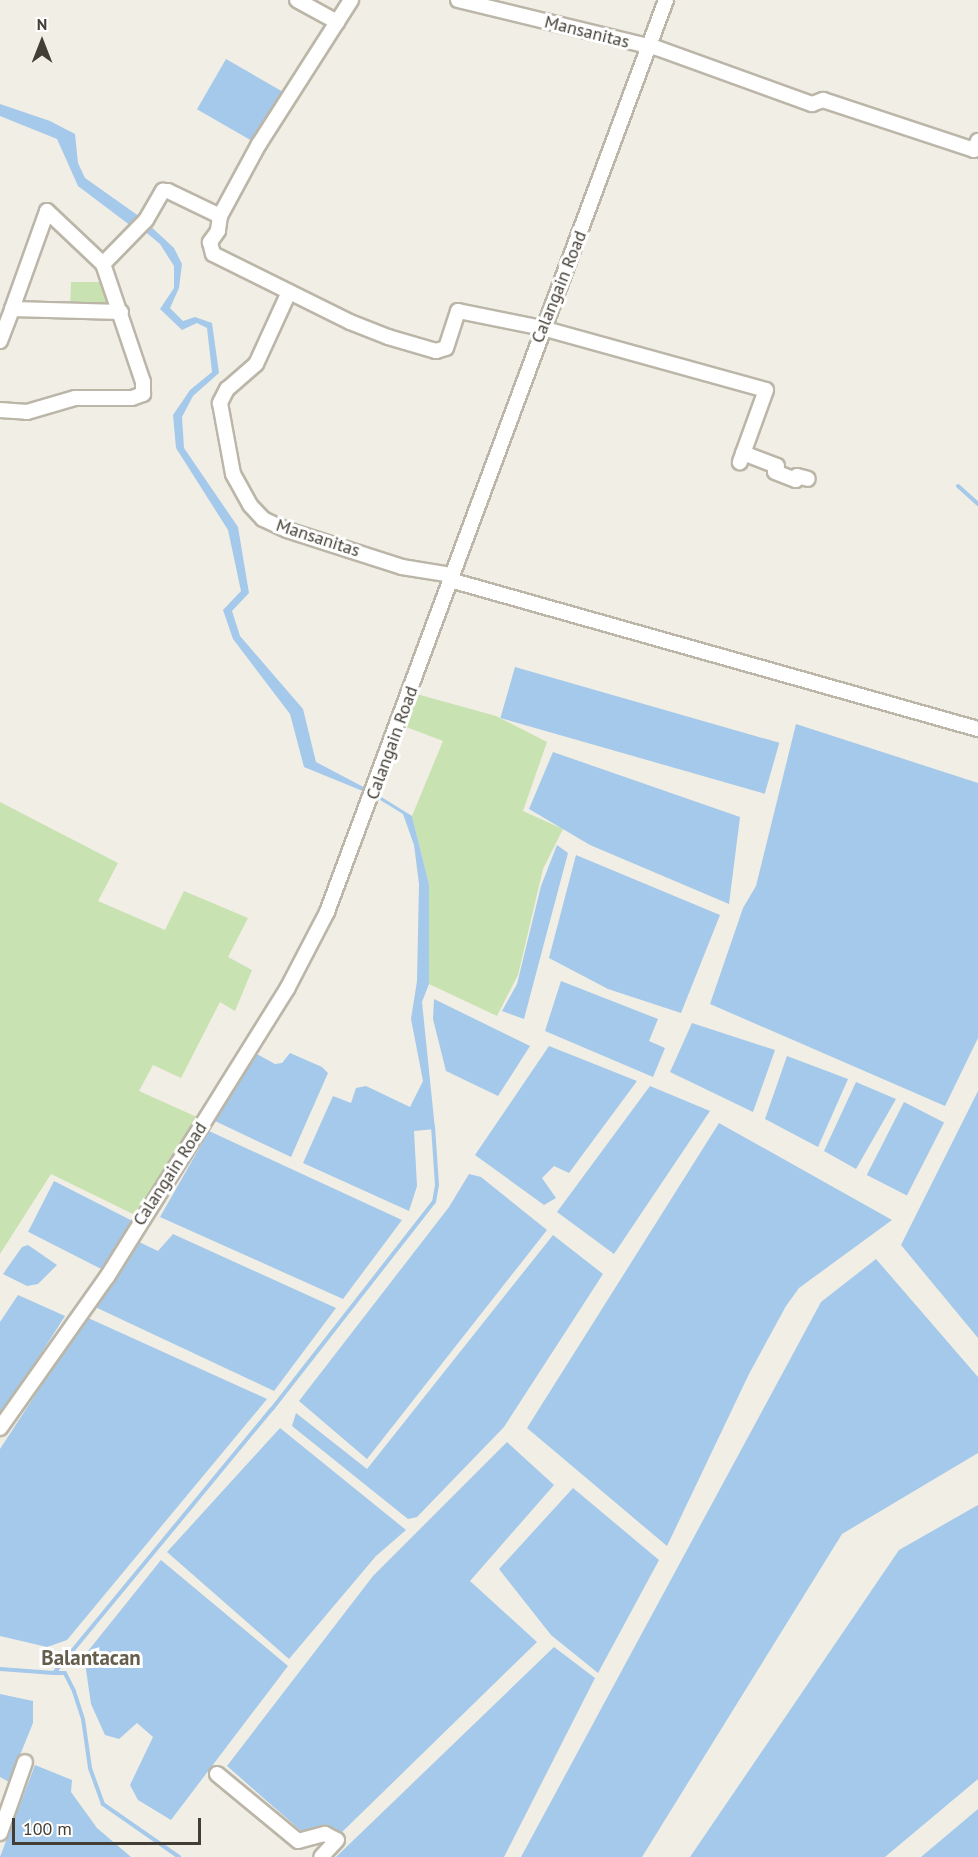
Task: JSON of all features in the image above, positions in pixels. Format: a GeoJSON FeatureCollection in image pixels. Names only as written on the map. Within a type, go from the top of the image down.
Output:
{"type":"FeatureCollection","features":[{"type":"Feature","properties":{"kind":"street"},"geometry":{"type":"LineString","coordinates":[[299,0],[337,22]]}},
{"type":"Feature","properties":{"kind":"street"},"geometry":{"type":"LineString","coordinates":[[351,0],[259,144],[220,216],[218,231],[210,242],[213,254],[350,322],[436,351],[446,348],[458,312],[542,328],[766,390],[742,458],[777,466],[775,472],[796,480],[797,476],[808,479]]}},
{"type":"Feature","properties":{"kind":"street","name":"Mansanitas"},"geometry":{"type":"LineString","coordinates":[[458,0],[647,46],[813,104],[823,100],[975,150],[978,141]]}},
{"type":"Feature","properties":{"kind":"street","name":"Calangain Road"},"geometry":{"type":"LineString","coordinates":[[0,1428],[107,1277],[287,989],[327,912],[370,805],[542,328],[612,152],[647,46],[666,0]]}},
{"type":"Feature","properties":{"kind":"street"},"geometry":{"type":"LineString","coordinates":[[103,264],[141,225],[163,191],[220,216]]}},
{"type":"Feature","properties":{"kind":"street"},"geometry":{"type":"LineString","coordinates":[[0,341],[47,211],[103,264],[143,382],[142,394],[132,398],[75,398],[27,412],[0,410]]}},
{"type":"Feature","properties":{"kind":"street","name":"Mansanitas"},"geometry":{"type":"LineString","coordinates":[[289,292],[256,364],[227,389],[220,403],[233,474],[250,505],[263,519],[287,530],[402,567],[451,578]]}},
{"type":"Feature","properties":{"kind":"street"},"geometry":{"type":"LineString","coordinates":[[12,309],[121,312]]}},
{"type":"Feature","properties":{"kind":"street"},"geometry":{"type":"LineString","coordinates":[[451,578],[978,729]]}},
{"type":"Feature","properties":{"kind":"street"},"geometry":{"type":"LineString","coordinates":[[0,1833],[26,1762]]}},
{"type":"Feature","properties":{"kind":"street"},"geometry":{"type":"LineString","coordinates":[[216,1774],[298,1841],[325,1834],[338,1840],[321,1857]]}},
{"type":"Feature","properties":{"kind":"green space"},"geometry":{"type":"Polygon","coordinates":[[[71,282],[108,282],[118,310],[70,309],[71,282]]]}},
{"type":"Feature","properties":{"kind":"green space"},"geometry":{"type":"Polygon","coordinates":[[[413,693],[496,716],[547,742],[523,811],[563,829],[543,869],[518,975],[497,1016],[429,984],[429,884],[412,816],[443,741],[401,725],[413,693]]]}},
{"type":"Feature","properties":{"kind":"green space"},"geometry":{"type":"Polygon","coordinates":[[[0,802],[118,863],[98,901],[165,930],[184,891],[248,918],[228,957],[252,970],[235,1011],[220,1002],[181,1078],[153,1065],[139,1091],[199,1118],[135,1215],[51,1174],[0,1254],[0,802]]]}},
{"type":"Feature","properties":{"kind":"water"},"geometry":{"type":"Polygon","coordinates":[[[226,59],[286,93],[257,144],[197,109],[226,59]]]}},
{"type":"Feature","properties":{"kind":"water"},"geometry":{"type":"Polygon","coordinates":[[[0,104],[50,121],[75,134],[78,163],[85,178],[143,219],[135,229],[78,186],[57,139],[0,116],[0,104]]]}},
{"type":"Feature","properties":{"kind":"water"},"geometry":{"type":"Polygon","coordinates":[[[147,223],[174,248],[182,264],[179,288],[170,308],[183,321],[195,317],[212,323],[219,373],[193,396],[182,417],[184,448],[238,527],[249,593],[232,611],[240,636],[303,709],[316,762],[371,791],[370,794],[304,767],[290,714],[233,639],[223,610],[241,591],[228,530],[176,448],[173,415],[190,390],[212,372],[207,328],[197,323],[182,330],[160,309],[174,288],[174,266],[160,244],[142,229],[147,223]]]}},
{"type":"Feature","properties":{"kind":"water"},"geometry":{"type":"Polygon","coordinates":[[[515,667],[779,743],[765,794],[500,718],[515,667]]]}},
{"type":"Feature","properties":{"kind":"water"},"geometry":{"type":"Polygon","coordinates":[[[796,724],[978,783],[978,1038],[945,1106],[710,1004],[743,908],[756,886],[796,724]]]}},
{"type":"Feature","properties":{"kind":"water"},"geometry":{"type":"Polygon","coordinates":[[[553,752],[740,817],[729,904],[590,845],[529,809],[553,752]]]}},
{"type":"Feature","properties":{"kind":"water"},"geometry":{"type":"Polygon","coordinates":[[[375,793],[412,816],[429,884],[429,984],[422,1002],[435,1129],[414,1131],[417,1186],[409,1211],[303,1163],[333,1096],[351,1103],[356,1088],[366,1086],[410,1107],[423,1081],[411,1019],[417,981],[419,884],[414,845],[403,814],[372,795],[375,793]]]}},
{"type":"Feature","properties":{"kind":"water"},"geometry":{"type":"Polygon","coordinates":[[[557,845],[568,853],[524,1019],[502,1011],[517,984],[541,886],[557,845]]]}},
{"type":"Feature","properties":{"kind":"water"},"geometry":{"type":"Polygon","coordinates":[[[576,855],[720,915],[681,1013],[608,989],[549,958],[576,855]]]}},
{"type":"Feature","properties":{"kind":"water"},"geometry":{"type":"Polygon","coordinates":[[[561,981],[658,1019],[649,1041],[665,1048],[653,1077],[545,1031],[561,981]]]}},
{"type":"Feature","properties":{"kind":"water"},"geometry":{"type":"Polygon","coordinates":[[[434,999],[530,1046],[498,1096],[446,1071],[433,1019],[434,999]]]}},
{"type":"Feature","properties":{"kind":"water"},"geometry":{"type":"Polygon","coordinates":[[[692,1023],[775,1050],[753,1112],[670,1072],[692,1023]]]}},
{"type":"Feature","properties":{"kind":"water"},"geometry":{"type":"Polygon","coordinates":[[[549,1046],[637,1081],[569,1173],[554,1166],[542,1178],[556,1198],[544,1205],[475,1155],[549,1046]]]}},
{"type":"Feature","properties":{"kind":"water"},"geometry":{"type":"Polygon","coordinates":[[[255,1053],[275,1064],[282,1063],[290,1053],[322,1067],[328,1073],[291,1157],[215,1121],[255,1053]]]}},
{"type":"Feature","properties":{"kind":"water"},"geometry":{"type":"Polygon","coordinates":[[[787,1056],[848,1079],[818,1147],[765,1119],[787,1056]]]}},
{"type":"Feature","properties":{"kind":"water"},"geometry":{"type":"Polygon","coordinates":[[[856,1082],[896,1099],[856,1169],[824,1151],[856,1082]]]}},
{"type":"Feature","properties":{"kind":"water"},"geometry":{"type":"Polygon","coordinates":[[[650,1086],[710,1111],[614,1254],[557,1212],[650,1086]]]}},
{"type":"Feature","properties":{"kind":"water"},"geometry":{"type":"Polygon","coordinates":[[[978,1091],[978,1338],[901,1245],[978,1091]]]}},
{"type":"Feature","properties":{"kind":"water"},"geometry":{"type":"Polygon","coordinates":[[[904,1102],[944,1122],[907,1195],[867,1175],[904,1102]]]}},
{"type":"Feature","properties":{"kind":"water"},"geometry":{"type":"Polygon","coordinates":[[[719,1123],[892,1220],[799,1288],[786,1306],[749,1374],[667,1546],[527,1428],[719,1123]]]}},
{"type":"Feature","properties":{"kind":"water"},"geometry":{"type":"Polygon","coordinates":[[[209,1131],[402,1220],[343,1299],[160,1217],[209,1131]]]}},
{"type":"Feature","properties":{"kind":"water"},"geometry":{"type":"Polygon","coordinates":[[[469,1174],[481,1177],[547,1230],[367,1459],[299,1401],[449,1207],[469,1174]]]}},
{"type":"Feature","properties":{"kind":"water"},"geometry":{"type":"Polygon","coordinates":[[[54,1181],[132,1220],[106,1271],[28,1232],[54,1181]]]}},
{"type":"Feature","properties":{"kind":"water"},"geometry":{"type":"Polygon","coordinates":[[[173,1234],[336,1308],[274,1391],[93,1306],[137,1241],[158,1251],[173,1234]]]}},
{"type":"Feature","properties":{"kind":"water"},"geometry":{"type":"Polygon","coordinates":[[[553,1235],[603,1274],[504,1427],[417,1517],[408,1519],[292,1426],[296,1413],[367,1469],[553,1235]]]}},
{"type":"Feature","properties":{"kind":"water"},"geometry":{"type":"Polygon","coordinates":[[[28,1245],[57,1265],[38,1284],[27,1286],[3,1274],[22,1247],[28,1245]]]}},
{"type":"Feature","properties":{"kind":"water"},"geometry":{"type":"Polygon","coordinates":[[[876,1259],[978,1377],[978,1453],[842,1534],[642,1857],[521,1857],[821,1302],[876,1259]]]}},
{"type":"Feature","properties":{"kind":"water"},"geometry":{"type":"Polygon","coordinates":[[[18,1295],[65,1316],[0,1418],[0,1322],[18,1295]]]}},
{"type":"Feature","properties":{"kind":"water"},"geometry":{"type":"Polygon","coordinates":[[[86,1317],[267,1399],[67,1640],[47,1647],[0,1636],[0,1449],[86,1317]]]}},
{"type":"Feature","properties":{"kind":"water"},"geometry":{"type":"Polygon","coordinates":[[[280,1428],[406,1530],[376,1556],[289,1659],[167,1552],[280,1428]]]}},
{"type":"Feature","properties":{"kind":"water"},"geometry":{"type":"Polygon","coordinates":[[[507,1442],[554,1485],[470,1581],[537,1642],[339,1835],[307,1836],[227,1766],[373,1576],[507,1442]]]}},
{"type":"Feature","properties":{"kind":"water"},"geometry":{"type":"Polygon","coordinates":[[[573,1488],[659,1560],[598,1673],[551,1635],[499,1569],[573,1488]]]}},
{"type":"Feature","properties":{"kind":"water"},"geometry":{"type":"Polygon","coordinates":[[[978,1505],[978,1779],[885,1857],[690,1857],[899,1550],[978,1505]]]}},
{"type":"Feature","properties":{"kind":"water"},"geometry":{"type":"Polygon","coordinates":[[[161,1560],[288,1666],[171,1820],[138,1800],[130,1785],[153,1737],[137,1723],[119,1739],[105,1735],[91,1704],[84,1656],[161,1560]]]}},
{"type":"Feature","properties":{"kind":"water"},"geometry":{"type":"Polygon","coordinates":[[[554,1647],[595,1678],[504,1857],[336,1857],[554,1647]]]}},
{"type":"Feature","properties":{"kind":"water"},"geometry":{"type":"Polygon","coordinates":[[[0,1694],[33,1701],[33,1723],[9,1782],[0,1777],[0,1694]]]}},
{"type":"Feature","properties":{"kind":"water"},"geometry":{"type":"Polygon","coordinates":[[[35,1765],[72,1780],[71,1792],[97,1828],[131,1857],[0,1857],[35,1765]]]}},
{"type":"Feature","properties":{"kind":"water"},"geometry":{"type":"Polygon","coordinates":[[[978,1809],[978,1857],[921,1857],[978,1809]]]}},
{"type":"Feature","properties":{"kind":"waterway"},"geometry":{"type":"LineString","coordinates":[[958,486],[978,504]]}},
{"type":"Feature","properties":{"kind":"waterway"},"geometry":{"type":"LineString","coordinates":[[179,1857],[103,1804],[90,1768],[83,1719],[74,1691],[65,1673],[54,1673],[272,1409],[434,1202],[437,1185],[433,1126]]}},
{"type":"Feature","properties":{"kind":"waterway"},"geometry":{"type":"LineString","coordinates":[[0,1669],[54,1673]]}},
{"type":"Feature","properties":{"kind":"district","name":"Balantacan"},"geometry":{"type":"Point","coordinates":[91,1658]}}]}
